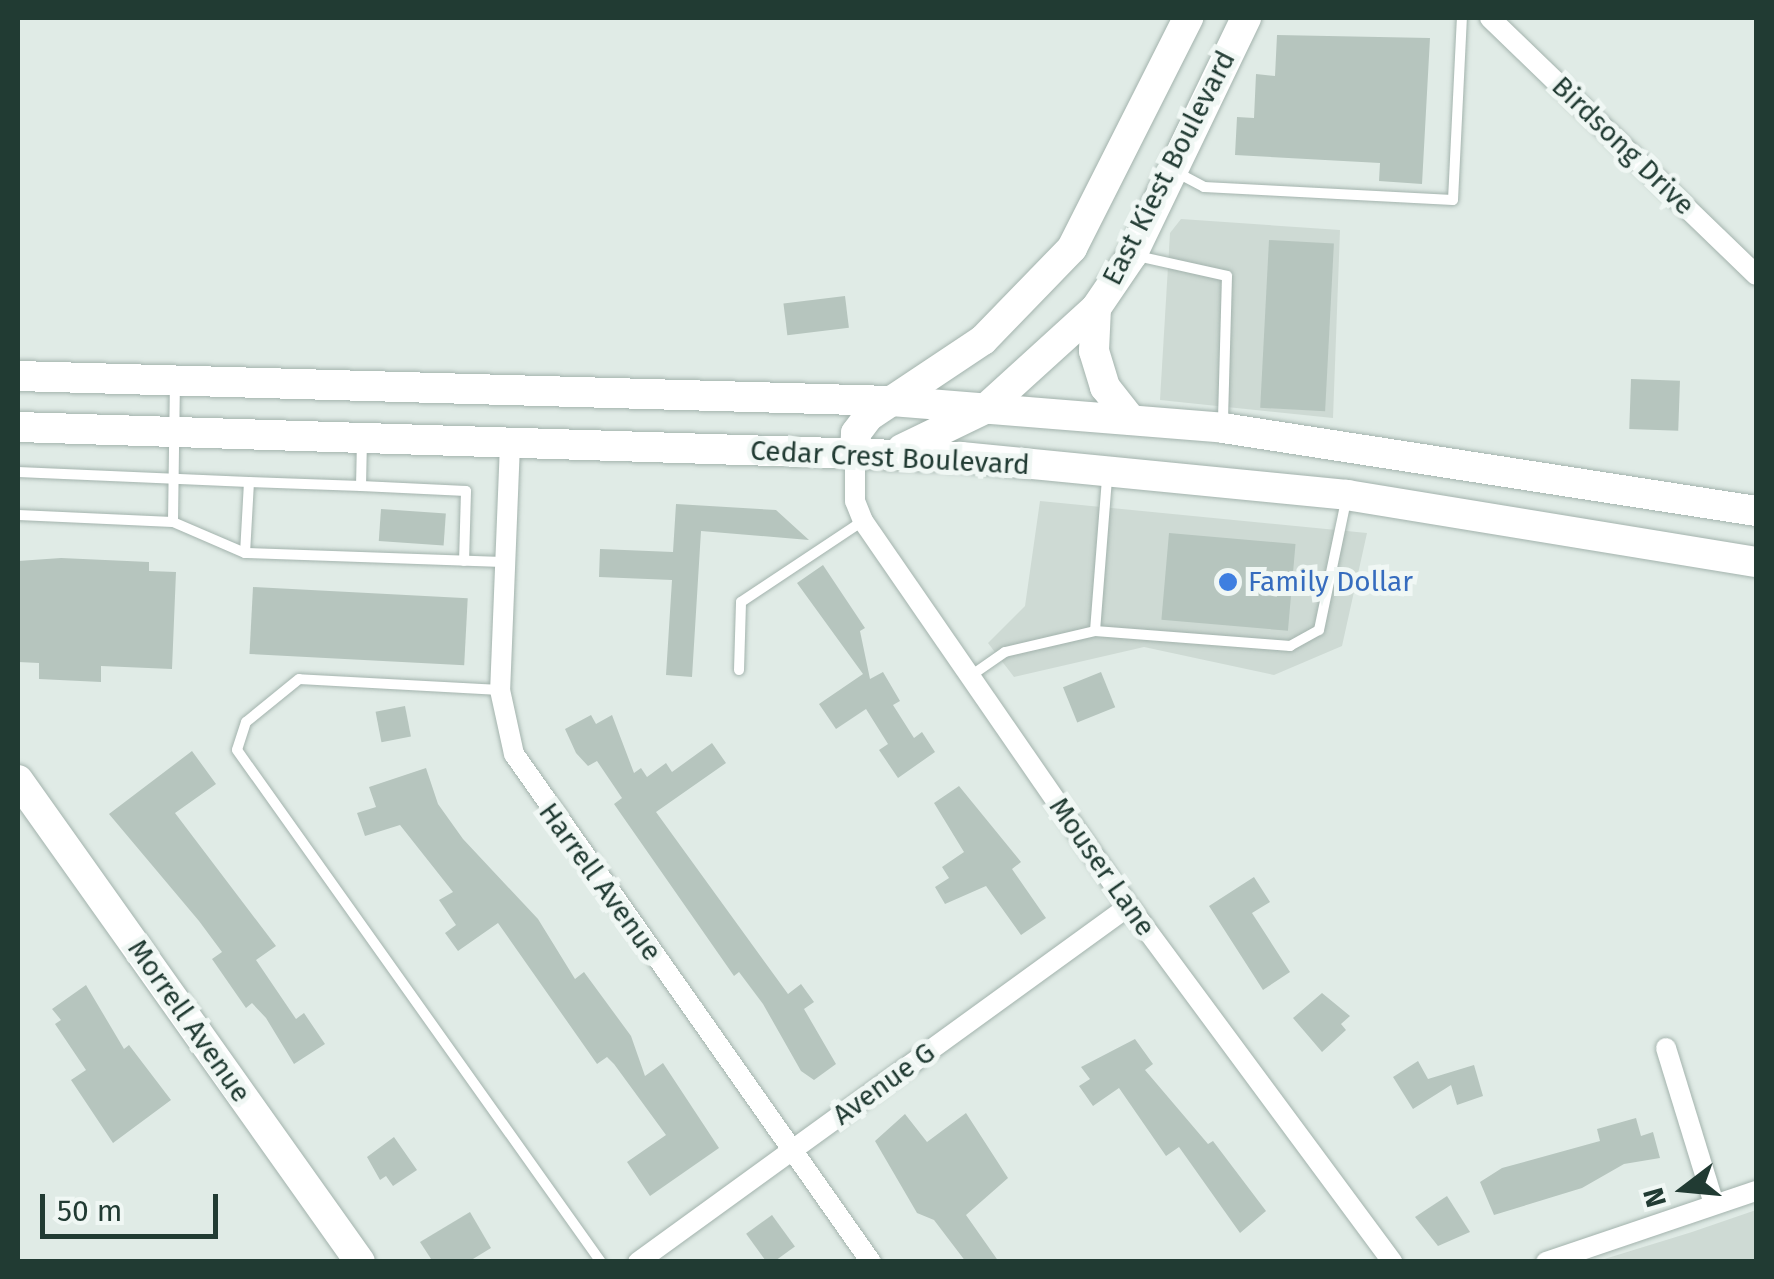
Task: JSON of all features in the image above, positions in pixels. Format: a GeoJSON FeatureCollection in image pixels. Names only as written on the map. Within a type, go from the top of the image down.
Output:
{"type":"FeatureCollection","features":[{"type":"Feature","properties":{"kind":"main road","name":"East Kiest Boulevard"},"geometry":{"type":"LineString","coordinates":[[855,453],[856,433],[891,402],[983,340],[1072,248],[1188,18]]}},
{"type":"Feature","properties":{"kind":"main road","name":"East Kiest Boulevard"},"geometry":{"type":"LineString","coordinates":[[894,452],[984,409],[1096,308],[1132,255],[1246,18]]}},
{"type":"Feature","properties":{"kind":"main road"},"geometry":{"type":"LineString","coordinates":[[1096,308],[1100,369],[1131,420]]}},
{"type":"Feature","properties":{"kind":"main road","name":"Cedar Crest Boulevard"},"geometry":{"type":"LineString","coordinates":[[18,376],[891,402],[1131,420],[1223,428],[1756,512]]}},
{"type":"Feature","properties":{"kind":"main road"},"geometry":{"type":"LineString","coordinates":[[510,444],[512,390]]}},
{"type":"Feature","properties":{"kind":"main road","name":"Cedar Crest Boulevard"},"geometry":{"type":"LineString","coordinates":[[18,426],[510,444],[894,452],[1347,495],[1756,562]]}},
{"type":"Feature","properties":{"kind":"main road"},"geometry":{"type":"LineString","coordinates":[[1216,482],[1223,428]]}},
{"type":"Feature","properties":{"kind":"main road"},"geometry":{"type":"LineString","coordinates":[[1347,495],[1353,448]]}},
{"type":"Feature","properties":{"kind":"main road","name":"Morrell Avenue"},"geometry":{"type":"LineString","coordinates":[[18,780],[360,1262]]}},
{"type":"Feature","properties":{"kind":"street","name":"Birdsong Drive"},"geometry":{"type":"LineString","coordinates":[[1490,18],[1756,275]]}},
{"type":"Feature","properties":{"kind":"street","name":"Harrell Avenue"},"geometry":{"type":"LineString","coordinates":[[510,444],[500,690],[514,754],[532,788],[872,1262]]}},
{"type":"Feature","properties":{"kind":"street","name":"Mouser Lane"},"geometry":{"type":"LineString","coordinates":[[855,453],[855,501],[863,521],[1129,906],[1392,1262]]}},
{"type":"Feature","properties":{"kind":"street","name":"Avenue G"},"geometry":{"type":"LineString","coordinates":[[638,1262],[1129,906]]}},
{"type":"Feature","properties":{"kind":"street"},"geometry":{"type":"LineString","coordinates":[[1666,1048],[1714,1204]]}},
{"type":"Feature","properties":{"kind":"street"},"geometry":{"type":"LineString","coordinates":[[1546,1262],[1756,1191]]}},
{"type":"Feature","properties":{"kind":"lane"},"geometry":{"type":"LineString","coordinates":[[1172,170],[1204,187],[1453,200],[1462,18]]}},
{"type":"Feature","properties":{"kind":"lane"},"geometry":{"type":"LineString","coordinates":[[1132,255],[1226,276],[1223,428]]}},
{"type":"Feature","properties":{"kind":"lane"},"geometry":{"type":"LineString","coordinates":[[173,522],[175,382]]}},
{"type":"Feature","properties":{"kind":"lane"},"geometry":{"type":"LineString","coordinates":[[360,486],[362,439]]}},
{"type":"Feature","properties":{"kind":"lane"},"geometry":{"type":"LineString","coordinates":[[1095,631],[1107,471]]}},
{"type":"Feature","properties":{"kind":"lane"},"geometry":{"type":"LineString","coordinates":[[18,472],[466,491],[464,562]]}},
{"type":"Feature","properties":{"kind":"lane"},"geometry":{"type":"LineString","coordinates":[[245,553],[249,482]]}},
{"type":"Feature","properties":{"kind":"lane"},"geometry":{"type":"LineString","coordinates":[[969,677],[1005,652],[1095,631],[1290,646],[1319,630],[1347,495]]}},
{"type":"Feature","properties":{"kind":"lane"},"geometry":{"type":"LineString","coordinates":[[18,516],[173,522],[245,553],[505,562]]}},
{"type":"Feature","properties":{"kind":"lane"},"geometry":{"type":"LineString","coordinates":[[739,670],[742,602],[863,521]]}},
{"type":"Feature","properties":{"kind":"lane"},"geometry":{"type":"LineString","coordinates":[[500,690],[299,679],[246,722],[237,750],[601,1262]]}},
{"type":"Feature","properties":{"kind":"shaded area"},"geometry":{"type":"Polygon","coordinates":[[[1181,219],[1340,230],[1333,418],[1160,400],[1170,233],[1181,219]]]}},
{"type":"Feature","properties":{"kind":"shaded area"},"geometry":{"type":"Polygon","coordinates":[[[1040,501],[1367,533],[1342,646],[1274,675],[1144,647],[1014,677],[988,643],[1025,606],[1040,501]]]}},
{"type":"Feature","properties":{"kind":"shaded area"},"geometry":{"type":"Polygon","coordinates":[[[1756,1210],[1756,1261],[1598,1261],[1692,1232],[1756,1210]]]}},
{"type":"Feature","properties":{"kind":"building"},"geometry":{"type":"Polygon","coordinates":[[[1277,35],[1430,38],[1422,184],[1379,181],[1380,163],[1235,155],[1237,117],[1254,118],[1256,74],[1275,76],[1277,35]]]}},
{"type":"Feature","properties":{"kind":"building"},"geometry":{"type":"Polygon","coordinates":[[[1269,240],[1334,243],[1325,411],[1260,408],[1269,240]]]}},
{"type":"Feature","properties":{"kind":"building"},"geometry":{"type":"Polygon","coordinates":[[[845,296],[849,328],[787,335],[783,304],[845,296]]]}},
{"type":"Feature","properties":{"kind":"building"},"geometry":{"type":"Polygon","coordinates":[[[1631,379],[1680,381],[1678,431],[1629,429],[1631,379]]]}},
{"type":"Feature","properties":{"kind":"building"},"geometry":{"type":"Polygon","coordinates":[[[676,504],[776,510],[809,540],[701,531],[692,677],[666,675],[672,580],[599,577],[600,549],[673,552],[676,504]]]}},
{"type":"Feature","properties":{"kind":"building"},"geometry":{"type":"Polygon","coordinates":[[[381,509],[446,514],[444,545],[379,541],[381,509]]]}},
{"type":"Feature","properties":{"kind":"building","name":"Family Dollar"},"geometry":{"type":"Polygon","coordinates":[[[1169,533],[1296,544],[1288,631],[1161,620],[1169,533]]]}},
{"type":"Feature","properties":{"kind":"building"},"geometry":{"type":"Polygon","coordinates":[[[61,558],[149,562],[149,571],[176,572],[172,669],[101,666],[101,682],[39,679],[39,663],[18,662],[18,561],[61,558]]]}},
{"type":"Feature","properties":{"kind":"building"},"geometry":{"type":"Polygon","coordinates":[[[823,565],[865,628],[860,631],[870,679],[883,672],[900,701],[893,705],[914,738],[922,732],[935,752],[898,778],[879,750],[888,744],[866,709],[836,729],[819,704],[863,674],[797,583],[823,565]]]}},
{"type":"Feature","properties":{"kind":"building"},"geometry":{"type":"Polygon","coordinates":[[[253,587],[468,598],[464,665],[249,654],[253,587]]]}},
{"type":"Feature","properties":{"kind":"building"},"geometry":{"type":"Polygon","coordinates":[[[1101,672],[1115,707],[1077,723],[1063,687],[1101,672]]]}},
{"type":"Feature","properties":{"kind":"building"},"geometry":{"type":"Polygon","coordinates":[[[405,706],[411,736],[381,742],[376,712],[405,706]]]}},
{"type":"Feature","properties":{"kind":"building"},"geometry":{"type":"Polygon","coordinates":[[[591,715],[596,724],[612,715],[634,773],[641,768],[647,777],[666,763],[672,772],[712,743],[726,763],[656,812],[788,994],[801,984],[814,1002],[804,1009],[836,1064],[814,1080],[801,1071],[763,1004],[739,972],[734,976],[614,804],[622,798],[597,761],[588,766],[576,753],[565,729],[591,715]]]}},
{"type":"Feature","properties":{"kind":"building"},"geometry":{"type":"Polygon","coordinates":[[[192,751],[216,784],[175,813],[276,946],[256,960],[296,1019],[304,1013],[325,1044],[294,1064],[266,1018],[252,1003],[246,1008],[212,959],[222,952],[109,814],[192,751]]]}},
{"type":"Feature","properties":{"kind":"building"},"geometry":{"type":"Polygon","coordinates":[[[426,768],[438,804],[463,839],[538,919],[575,979],[584,972],[631,1036],[645,1076],[663,1063],[719,1148],[650,1196],[627,1162],[666,1135],[614,1064],[607,1057],[597,1064],[498,923],[458,951],[445,933],[456,925],[439,900],[453,892],[400,825],[365,836],[357,813],[376,807],[369,787],[426,768]]]}},
{"type":"Feature","properties":{"kind":"building"},"geometry":{"type":"Polygon","coordinates":[[[959,786],[1021,862],[1012,869],[1046,918],[1021,935],[986,886],[945,904],[935,887],[949,878],[942,867],[964,852],[934,803],[959,786]]]}},
{"type":"Feature","properties":{"kind":"building"},"geometry":{"type":"Polygon","coordinates":[[[1254,877],[1270,902],[1252,913],[1290,972],[1263,990],[1209,906],[1254,877]]]}},
{"type":"Feature","properties":{"kind":"building"},"geometry":{"type":"Polygon","coordinates":[[[86,985],[124,1049],[129,1045],[171,1100],[113,1143],[71,1080],[86,1070],[55,1024],[61,1020],[52,1009],[86,985]]]}},
{"type":"Feature","properties":{"kind":"building"},"geometry":{"type":"Polygon","coordinates":[[[1322,993],[1350,1016],[1341,1024],[1346,1030],[1322,1052],[1293,1018],[1322,993]]]}},
{"type":"Feature","properties":{"kind":"building"},"geometry":{"type":"Polygon","coordinates":[[[1135,1039],[1153,1064],[1145,1070],[1208,1144],[1213,1141],[1266,1211],[1240,1233],[1179,1147],[1166,1156],[1119,1088],[1093,1106],[1079,1086],[1090,1079],[1081,1067],[1135,1039]]]}},
{"type":"Feature","properties":{"kind":"building"},"geometry":{"type":"Polygon","coordinates":[[[1418,1061],[1428,1079],[1474,1065],[1483,1096],[1457,1105],[1451,1085],[1413,1109],[1393,1077],[1418,1061]]]}},
{"type":"Feature","properties":{"kind":"building"},"geometry":{"type":"Polygon","coordinates":[[[966,1113],[1008,1178],[966,1215],[999,1262],[966,1262],[934,1220],[917,1213],[875,1141],[905,1114],[927,1142],[966,1113]]]}},
{"type":"Feature","properties":{"kind":"building"},"geometry":{"type":"Polygon","coordinates":[[[1636,1118],[1641,1136],[1653,1132],[1660,1158],[1624,1164],[1582,1188],[1494,1215],[1480,1182],[1502,1168],[1600,1141],[1597,1129],[1636,1118]]]}},
{"type":"Feature","properties":{"kind":"building"},"geometry":{"type":"Polygon","coordinates":[[[394,1137],[417,1170],[393,1186],[386,1176],[380,1180],[367,1157],[394,1137]]]}},
{"type":"Feature","properties":{"kind":"building"},"geometry":{"type":"Polygon","coordinates":[[[1447,1196],[1470,1232],[1438,1246],[1415,1217],[1447,1196]]]}},
{"type":"Feature","properties":{"kind":"building"},"geometry":{"type":"Polygon","coordinates":[[[470,1212],[491,1248],[468,1262],[433,1262],[420,1242],[470,1212]]]}},
{"type":"Feature","properties":{"kind":"building"},"geometry":{"type":"Polygon","coordinates":[[[772,1215],[795,1247],[774,1262],[767,1262],[746,1234],[772,1215]]]}},
{"type":"Feature","properties":{"kind":"place","name":"Family Dollar"},"geometry":{"type":"Point","coordinates":[1228,582]}}]}
